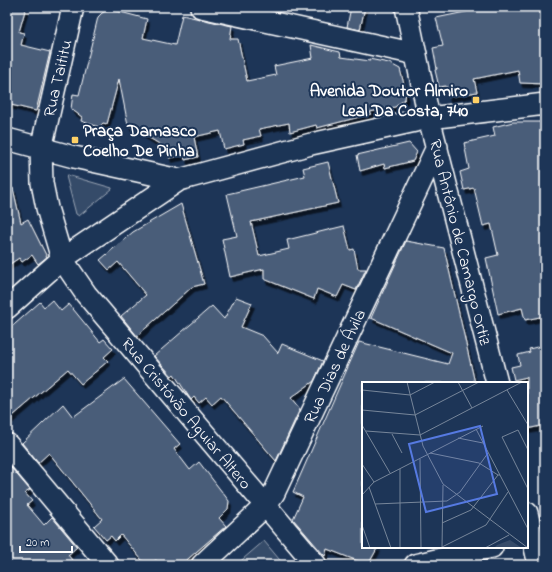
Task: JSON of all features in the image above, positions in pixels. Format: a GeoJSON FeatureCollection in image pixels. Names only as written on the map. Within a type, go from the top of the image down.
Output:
{"type":"FeatureCollection","features":[{"type":"Feature","properties":{"kind":"street","name":"Rua Taititu"},"geometry":{"type":"LineString","coordinates":[[62,259],[42,183],[41,149],[73,7]]}},
{"type":"Feature","properties":{"kind":"street"},"geometry":{"type":"LineString","coordinates":[[201,7],[416,54]]}},
{"type":"Feature","properties":{"kind":"street","name":"Rua Antônio de Camargo Ortiz"},"geometry":{"type":"LineString","coordinates":[[406,7],[429,118],[497,382]]}},
{"type":"Feature","properties":{"kind":"street"},"geometry":{"type":"LineString","coordinates":[[7,308],[62,259],[180,180],[311,144],[429,118],[545,104]]}},
{"type":"Feature","properties":{"kind":"street"},"geometry":{"type":"LineString","coordinates":[[7,139],[41,149],[180,180]]}},
{"type":"Feature","properties":{"kind":"street","name":"Rua Dias de Ávila"},"geometry":{"type":"LineString","coordinates":[[202,565],[265,506],[281,481],[437,147]]}},
{"type":"Feature","properties":{"kind":"street","name":"Rua Cristóvão Aguiar Altero"},"geometry":{"type":"LineString","coordinates":[[62,259],[86,294],[316,565]]}},
{"type":"Feature","properties":{"kind":"street"},"geometry":{"type":"LineString","coordinates":[[7,444],[108,565]]}},
{"type":"Feature","properties":{"kind":"street"},"geometry":{"type":"LineString","coordinates":[[528,521],[530,538],[539,565]]}},
{"type":"Feature","properties":{"kind":"street"},"geometry":{"type":"LineString","coordinates":[[415,565],[424,548]]}},
{"type":"Feature","properties":{"kind":"street"},"geometry":{"type":"LineString","coordinates":[[415,565],[488,548]]}},
{"type":"Feature","properties":{"kind":"shaded area"},"geometry":{"type":"Polygon","coordinates":[[[67,175],[112,189],[79,216],[76,214],[67,175]]]}},
{"type":"Feature","properties":{"kind":"shaded area"},"geometry":{"type":"Polygon","coordinates":[[[264,541],[284,565],[236,565],[264,541]]]}},
{"type":"Feature","properties":{"kind":"building"},"geometry":{"type":"Polygon","coordinates":[[[7,7],[26,7],[19,32],[24,33],[21,45],[50,52],[36,111],[7,104],[7,7]]]}},
{"type":"Feature","properties":{"kind":"building"},"geometry":{"type":"Polygon","coordinates":[[[351,7],[365,7],[360,30],[347,27],[351,7]]]}},
{"type":"Feature","properties":{"kind":"building"},"geometry":{"type":"Polygon","coordinates":[[[475,7],[545,7],[545,50],[543,50],[545,63],[545,84],[520,83],[518,70],[474,79],[477,92],[448,97],[446,86],[439,87],[435,70],[437,69],[433,48],[443,46],[436,18],[475,10],[475,7]]]}},
{"type":"Feature","properties":{"kind":"building"},"geometry":{"type":"Polygon","coordinates":[[[109,9],[147,19],[143,38],[175,45],[182,15],[232,26],[230,39],[238,39],[247,81],[276,75],[274,66],[313,58],[311,45],[340,52],[341,57],[370,61],[369,59],[389,63],[400,69],[406,92],[405,99],[395,107],[370,112],[371,114],[317,128],[316,125],[290,132],[289,123],[259,129],[261,136],[243,140],[244,144],[224,149],[220,131],[194,137],[198,157],[185,160],[184,155],[169,158],[166,148],[128,125],[119,79],[107,124],[103,123],[99,127],[81,121],[82,117],[71,109],[73,94],[79,95],[98,17],[109,9]]]}},
{"type":"Feature","properties":{"kind":"building"},"geometry":{"type":"Polygon","coordinates":[[[513,122],[545,122],[545,316],[525,320],[522,308],[498,314],[486,258],[498,255],[491,224],[483,226],[474,188],[464,190],[460,172],[469,169],[464,143],[495,136],[493,127],[513,122]]]}},
{"type":"Feature","properties":{"kind":"building"},"geometry":{"type":"Polygon","coordinates":[[[409,143],[417,152],[413,161],[385,168],[384,164],[360,171],[357,155],[409,143]]]}},
{"type":"Feature","properties":{"kind":"building"},"geometry":{"type":"Polygon","coordinates":[[[328,162],[338,203],[251,222],[259,256],[289,249],[287,240],[344,226],[350,250],[354,249],[358,269],[366,269],[356,290],[343,285],[337,297],[317,289],[314,299],[264,279],[264,269],[230,277],[222,239],[237,236],[227,194],[305,176],[303,168],[328,162]]]}},
{"type":"Feature","properties":{"kind":"building"},"geometry":{"type":"Polygon","coordinates":[[[7,188],[13,188],[21,223],[28,219],[47,257],[38,264],[32,255],[22,262],[19,258],[7,266],[7,188]]]}},
{"type":"Feature","properties":{"kind":"building"},"geometry":{"type":"Polygon","coordinates":[[[181,204],[204,284],[192,287],[137,336],[121,316],[146,295],[118,262],[109,270],[100,260],[133,232],[181,204]]]}},
{"type":"Feature","properties":{"kind":"building"},"geometry":{"type":"Polygon","coordinates":[[[406,241],[444,248],[475,382],[362,382],[362,548],[377,548],[368,565],[327,549],[325,556],[293,519],[303,497],[293,492],[359,342],[448,364],[452,353],[371,318],[406,241]]]}},
{"type":"Feature","properties":{"kind":"building"},"geometry":{"type":"Polygon","coordinates":[[[236,297],[252,303],[241,327],[263,336],[278,353],[282,344],[323,361],[314,381],[291,398],[300,409],[276,461],[221,396],[212,404],[206,397],[199,403],[194,397],[191,400],[174,374],[172,376],[154,356],[212,306],[224,319],[236,297]]]}},
{"type":"Feature","properties":{"kind":"building"},"geometry":{"type":"Polygon","coordinates":[[[52,300],[61,311],[69,304],[100,342],[104,339],[113,349],[104,357],[108,361],[81,384],[68,369],[7,421],[7,331],[40,302],[44,307],[52,300]]]}},
{"type":"Feature","properties":{"kind":"building"},"geometry":{"type":"Polygon","coordinates":[[[545,345],[545,425],[528,429],[527,377],[514,380],[511,367],[520,365],[518,355],[530,352],[529,349],[545,345]]]}},
{"type":"Feature","properties":{"kind":"building"},"geometry":{"type":"Polygon","coordinates":[[[124,379],[180,444],[174,449],[190,470],[199,462],[229,501],[228,509],[219,518],[226,526],[181,565],[160,565],[156,560],[149,565],[146,565],[121,535],[115,541],[111,536],[106,540],[94,526],[102,519],[49,453],[38,463],[22,443],[63,404],[73,417],[124,379]]]}},
{"type":"Feature","properties":{"kind":"building"},"geometry":{"type":"Polygon","coordinates":[[[7,463],[30,490],[25,493],[32,501],[27,505],[44,525],[52,517],[77,547],[68,555],[76,565],[7,565],[7,463]]]}},
{"type":"Feature","properties":{"kind":"place","name":"Avenida Doutor Almiro Leal Da Costa, 740"},"geometry":{"type":"Point","coordinates":[476,100]}},
{"type":"Feature","properties":{"kind":"place","name":"Praça Damasco Coelho De Pinha"},"geometry":{"type":"Point","coordinates":[75,140]}}]}
